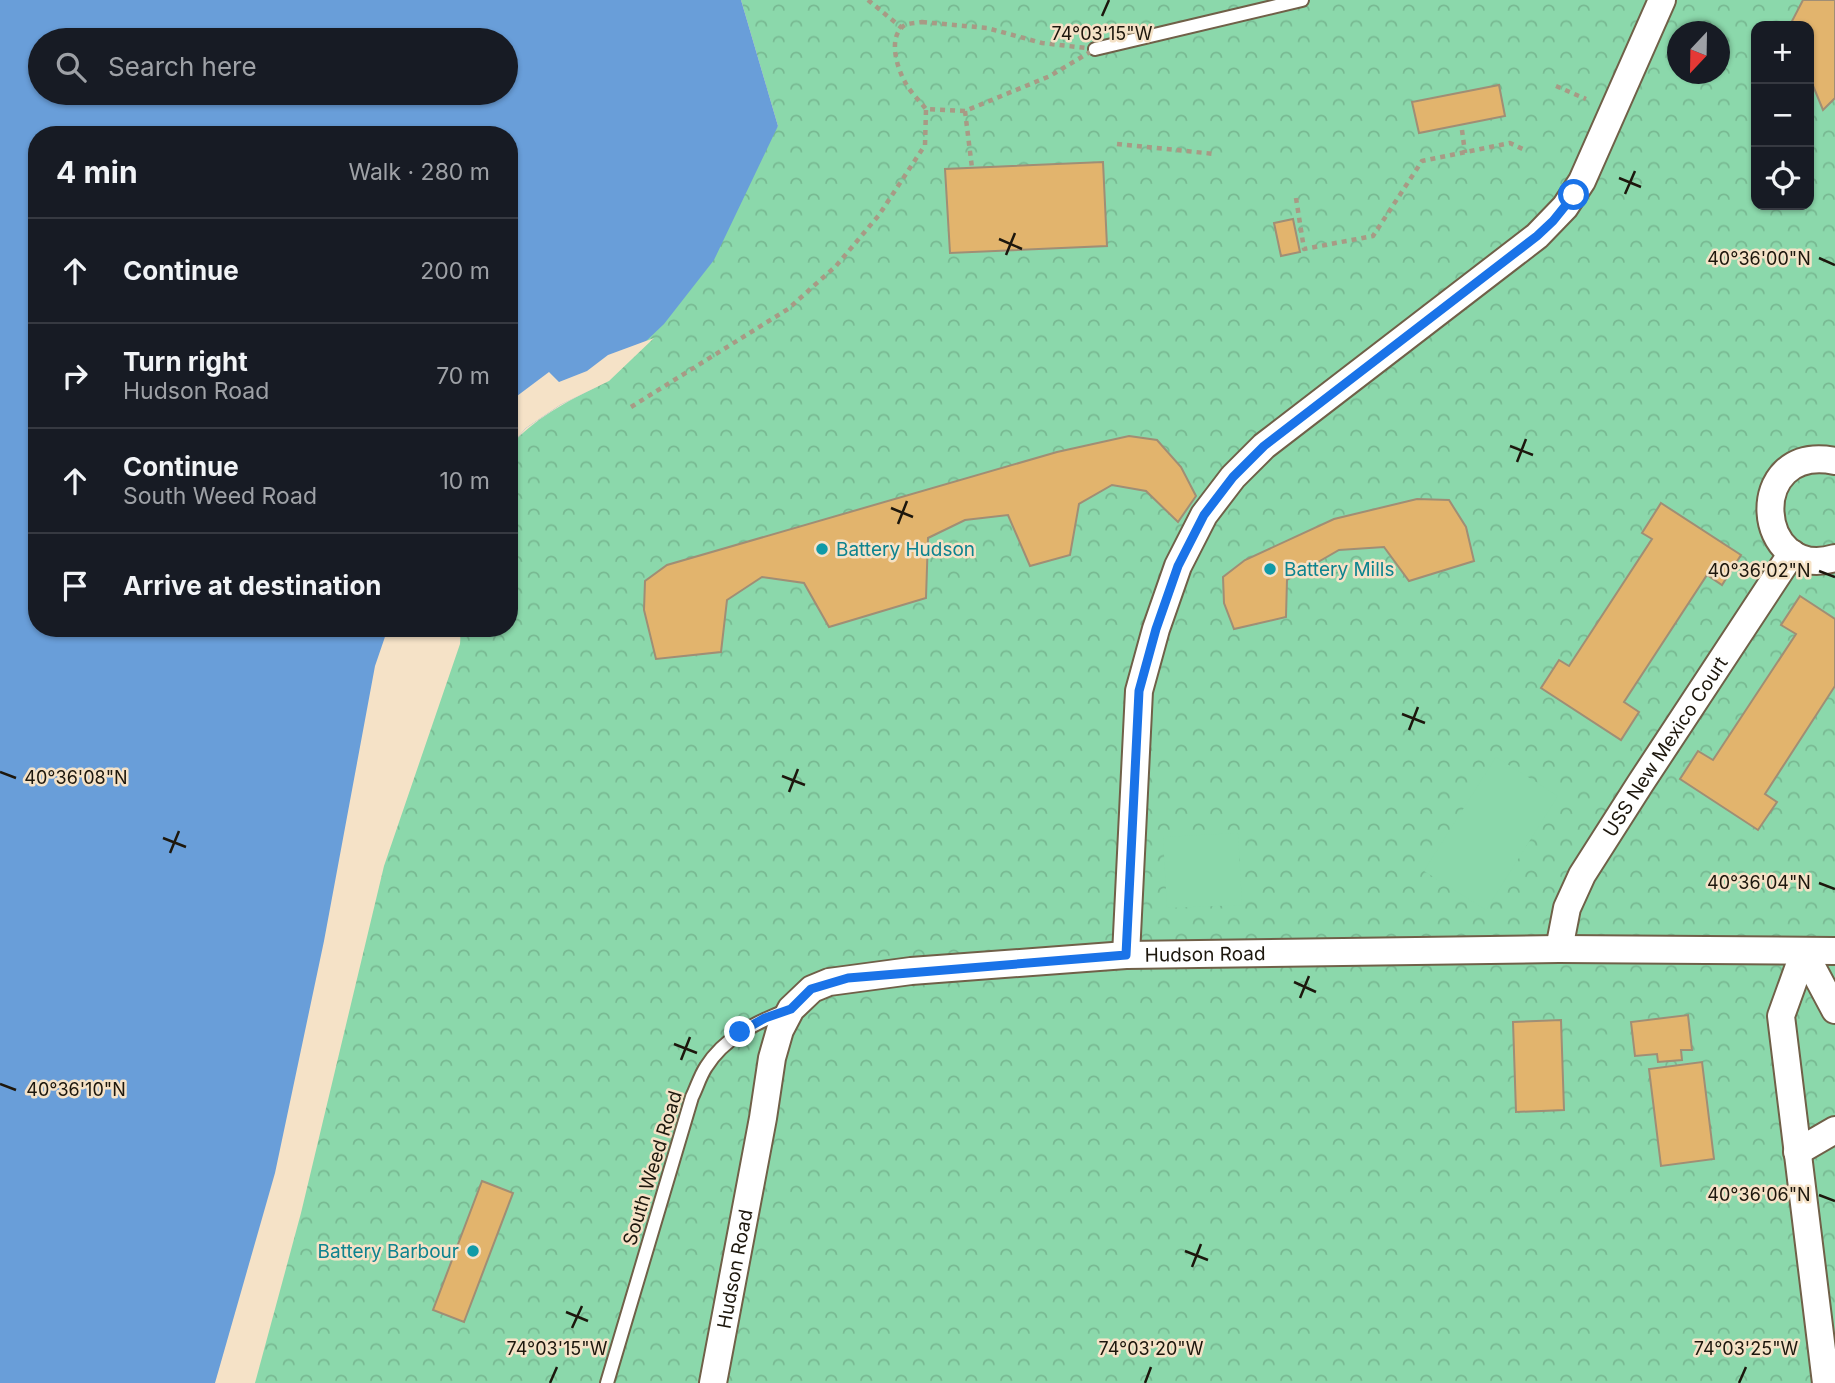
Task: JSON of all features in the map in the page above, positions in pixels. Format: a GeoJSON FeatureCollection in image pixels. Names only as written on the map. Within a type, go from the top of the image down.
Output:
{"type":"FeatureCollection","features":[{"type":"Feature","properties":{"kind":"street"},"geometry":{"type":"LineString","coordinates":[[1126,955],[1139,691],[1173,579],[1204,515],[1233,477],[1264,446],[1537,236],[1565,207],[1582,181],[1662,0]]}},
{"type":"Feature","properties":{"kind":"street"},"geometry":{"type":"LineString","coordinates":[[1835,461],[1818,458],[1802,462],[1788,470],[1777,482],[1770,497],[1769,512],[1772,528],[1780,542],[1792,553],[1809,560],[1826,561],[1835,558]]}},
{"type":"Feature","properties":{"kind":"street","name":"USS New Mexico Court"},"geometry":{"type":"LineString","coordinates":[[1559,949],[1567,908],[1582,875],[1792,553]]}},
{"type":"Feature","properties":{"kind":"street","name":"Hudson Road"},"geometry":{"type":"LineString","coordinates":[[713,1383],[772,1058],[780,1030],[791,1009],[811,989],[848,978],[1126,955],[1559,949],[1835,951]]}},
{"type":"Feature","properties":{"kind":"street"},"geometry":{"type":"LineString","coordinates":[[1804,952],[1835,1010]]}},
{"type":"Feature","properties":{"kind":"street"},"geometry":{"type":"LineString","coordinates":[[1804,952],[1780,1016],[1826,1383]]}},
{"type":"Feature","properties":{"kind":"street"},"geometry":{"type":"LineString","coordinates":[[1797,1152],[1835,1130]]}},
{"type":"Feature","properties":{"kind":"lane"},"geometry":{"type":"LineString","coordinates":[[1095,48],[1302,0]]}},
{"type":"Feature","properties":{"kind":"lane","name":"South Weed Road"},"geometry":{"type":"LineString","coordinates":[[607,1383],[692,1097],[705,1067],[722,1047],[740,1032],[765,1018],[791,1009]]}},
{"type":"Feature","properties":{"kind":"path"},"geometry":{"type":"LineString","coordinates":[[868,0],[902,28]]}},
{"type":"Feature","properties":{"kind":"path"},"geometry":{"type":"LineString","coordinates":[[631,407],[788,309],[836,266],[879,215],[925,145],[926,109],[905,82],[895,55],[896,38],[907,24],[922,22],[987,28],[1042,43],[1095,48]]}},
{"type":"Feature","properties":{"kind":"path"},"geometry":{"type":"LineString","coordinates":[[926,109],[965,111],[1050,76],[1095,48]]}},
{"type":"Feature","properties":{"kind":"path"},"geometry":{"type":"LineString","coordinates":[[965,111],[972,168]]}},
{"type":"Feature","properties":{"kind":"path"},"geometry":{"type":"LineString","coordinates":[[1462,130],[1465,153]]}},
{"type":"Feature","properties":{"kind":"path"},"geometry":{"type":"LineString","coordinates":[[1296,198],[1304,249],[1373,236],[1422,162],[1510,143],[1527,150]]}},
{"type":"Feature","properties":{"kind":"path"},"geometry":{"type":"LineString","coordinates":[[1117,144],[1215,154]]}},
{"type":"Feature","properties":{"kind":"green space"},"geometry":{"type":"Polygon","coordinates":[[[741,0],[1835,0],[1835,1383],[251,1383],[381,865],[458,637],[518,637],[518,438],[563,404],[600,385],[778,126],[741,0]]]}},
{"type":"Feature","properties":{"kind":"green space"},"geometry":{"type":"Polygon","coordinates":[[[1496,757],[1558,796],[1486,910],[1424,871],[1496,757]]]}},
{"type":"Feature","properties":{"kind":"green space"},"geometry":{"type":"Polygon","coordinates":[[[1238,833],[1242,905],[1167,908],[1163,837],[1238,833]]]}},
{"type":"Feature","properties":{"kind":"water"},"geometry":{"type":"Polygon","coordinates":[[[0,0],[741,0],[778,126],[714,260],[664,324],[600,385],[560,405],[526,428],[518,437],[518,126],[28,126],[28,637],[458,637],[381,865],[251,1383],[0,1383],[0,0]]]}},
{"type":"Feature","properties":{"kind":"pier"},"geometry":{"type":"Polygon","coordinates":[[[654,338],[609,381],[560,405],[526,428],[518,437],[518,395],[549,372],[559,382],[587,371],[608,355],[654,338]]]}},
{"type":"Feature","properties":{"kind":"pier"},"geometry":{"type":"Polygon","coordinates":[[[385,637],[460,637],[384,866],[301,1213],[255,1383],[215,1383],[275,1173],[324,941],[375,666],[385,637]]]}},
{"type":"Feature","properties":{"kind":"building"},"geometry":{"type":"Polygon","coordinates":[[[1803,0],[1835,0],[1835,98],[1823,110],[1814,88],[1814,21],[1792,21],[1803,0]]]}},
{"type":"Feature","properties":{"kind":"building"},"geometry":{"type":"Polygon","coordinates":[[[1499,85],[1505,116],[1419,133],[1412,102],[1499,85]]]}},
{"type":"Feature","properties":{"kind":"building"},"geometry":{"type":"Polygon","coordinates":[[[1103,162],[1107,246],[950,253],[945,169],[1103,162]]]}},
{"type":"Feature","properties":{"kind":"building"},"geometry":{"type":"Polygon","coordinates":[[[1293,219],[1300,252],[1281,256],[1274,223],[1293,219]]]}},
{"type":"Feature","properties":{"kind":"building","name":"Battery Hudson"},"geometry":{"type":"Polygon","coordinates":[[[1129,436],[1157,440],[1181,467],[1196,496],[1178,522],[1146,491],[1112,485],[1079,504],[1070,555],[1030,566],[1008,515],[965,520],[928,538],[926,598],[829,627],[804,583],[762,577],[727,600],[721,652],[656,659],[644,610],[645,581],[667,565],[1057,452],[1129,436]]]}},
{"type":"Feature","properties":{"kind":"building","name":"Battery Mills"},"geometry":{"type":"Polygon","coordinates":[[[1417,499],[1449,500],[1466,527],[1474,561],[1409,581],[1384,547],[1339,550],[1287,580],[1286,617],[1234,629],[1224,603],[1223,577],[1245,560],[1334,519],[1417,499]]]}},
{"type":"Feature","properties":{"kind":"building"},"geometry":{"type":"Polygon","coordinates":[[[1661,503],[1741,555],[1722,585],[1707,575],[1624,702],[1639,712],[1621,740],[1541,688],[1559,660],[1569,666],[1652,539],[1642,533],[1661,503]]]}},
{"type":"Feature","properties":{"kind":"building"},"geometry":{"type":"Polygon","coordinates":[[[1800,596],[1835,619],[1835,686],[1765,794],[1777,802],[1758,830],[1680,779],[1698,751],[1713,760],[1796,634],[1781,625],[1800,596]]]}},
{"type":"Feature","properties":{"kind":"building"},"geometry":{"type":"Polygon","coordinates":[[[1688,1015],[1692,1050],[1681,1050],[1682,1060],[1658,1062],[1657,1054],[1635,1056],[1631,1022],[1688,1015]]]}},
{"type":"Feature","properties":{"kind":"building"},"geometry":{"type":"Polygon","coordinates":[[[1561,1020],[1564,1110],[1516,1112],[1513,1022],[1561,1020]]]}},
{"type":"Feature","properties":{"kind":"building"},"geometry":{"type":"Polygon","coordinates":[[[1702,1062],[1714,1159],[1661,1166],[1649,1069],[1702,1062]]]}},
{"type":"Feature","properties":{"kind":"building","name":"Battery Barbour"},"geometry":{"type":"Polygon","coordinates":[[[482,1181],[513,1193],[464,1322],[433,1310],[482,1181]]]}},
{"type":"Feature","properties":{"kind":"place","name":"Battery Hudson"},"geometry":{"type":"Point","coordinates":[822,549]}},
{"type":"Feature","properties":{"kind":"place","name":"Battery Mills"},"geometry":{"type":"Point","coordinates":[1270,569]}},
{"type":"Feature","properties":{"kind":"place","name":"Battery Barbour"},"geometry":{"type":"Point","coordinates":[473,1251]}},
{"type":"Feature","properties":{"kind":"route"},"geometry":{"type":"LineString","coordinates":[[740,1032],[765,1018],[791,1009],[811,989],[848,978],[1126,955],[1139,691],[1173,579],[1204,515],[1233,477],[1264,446],[1537,236],[1574,195]]}}]}
